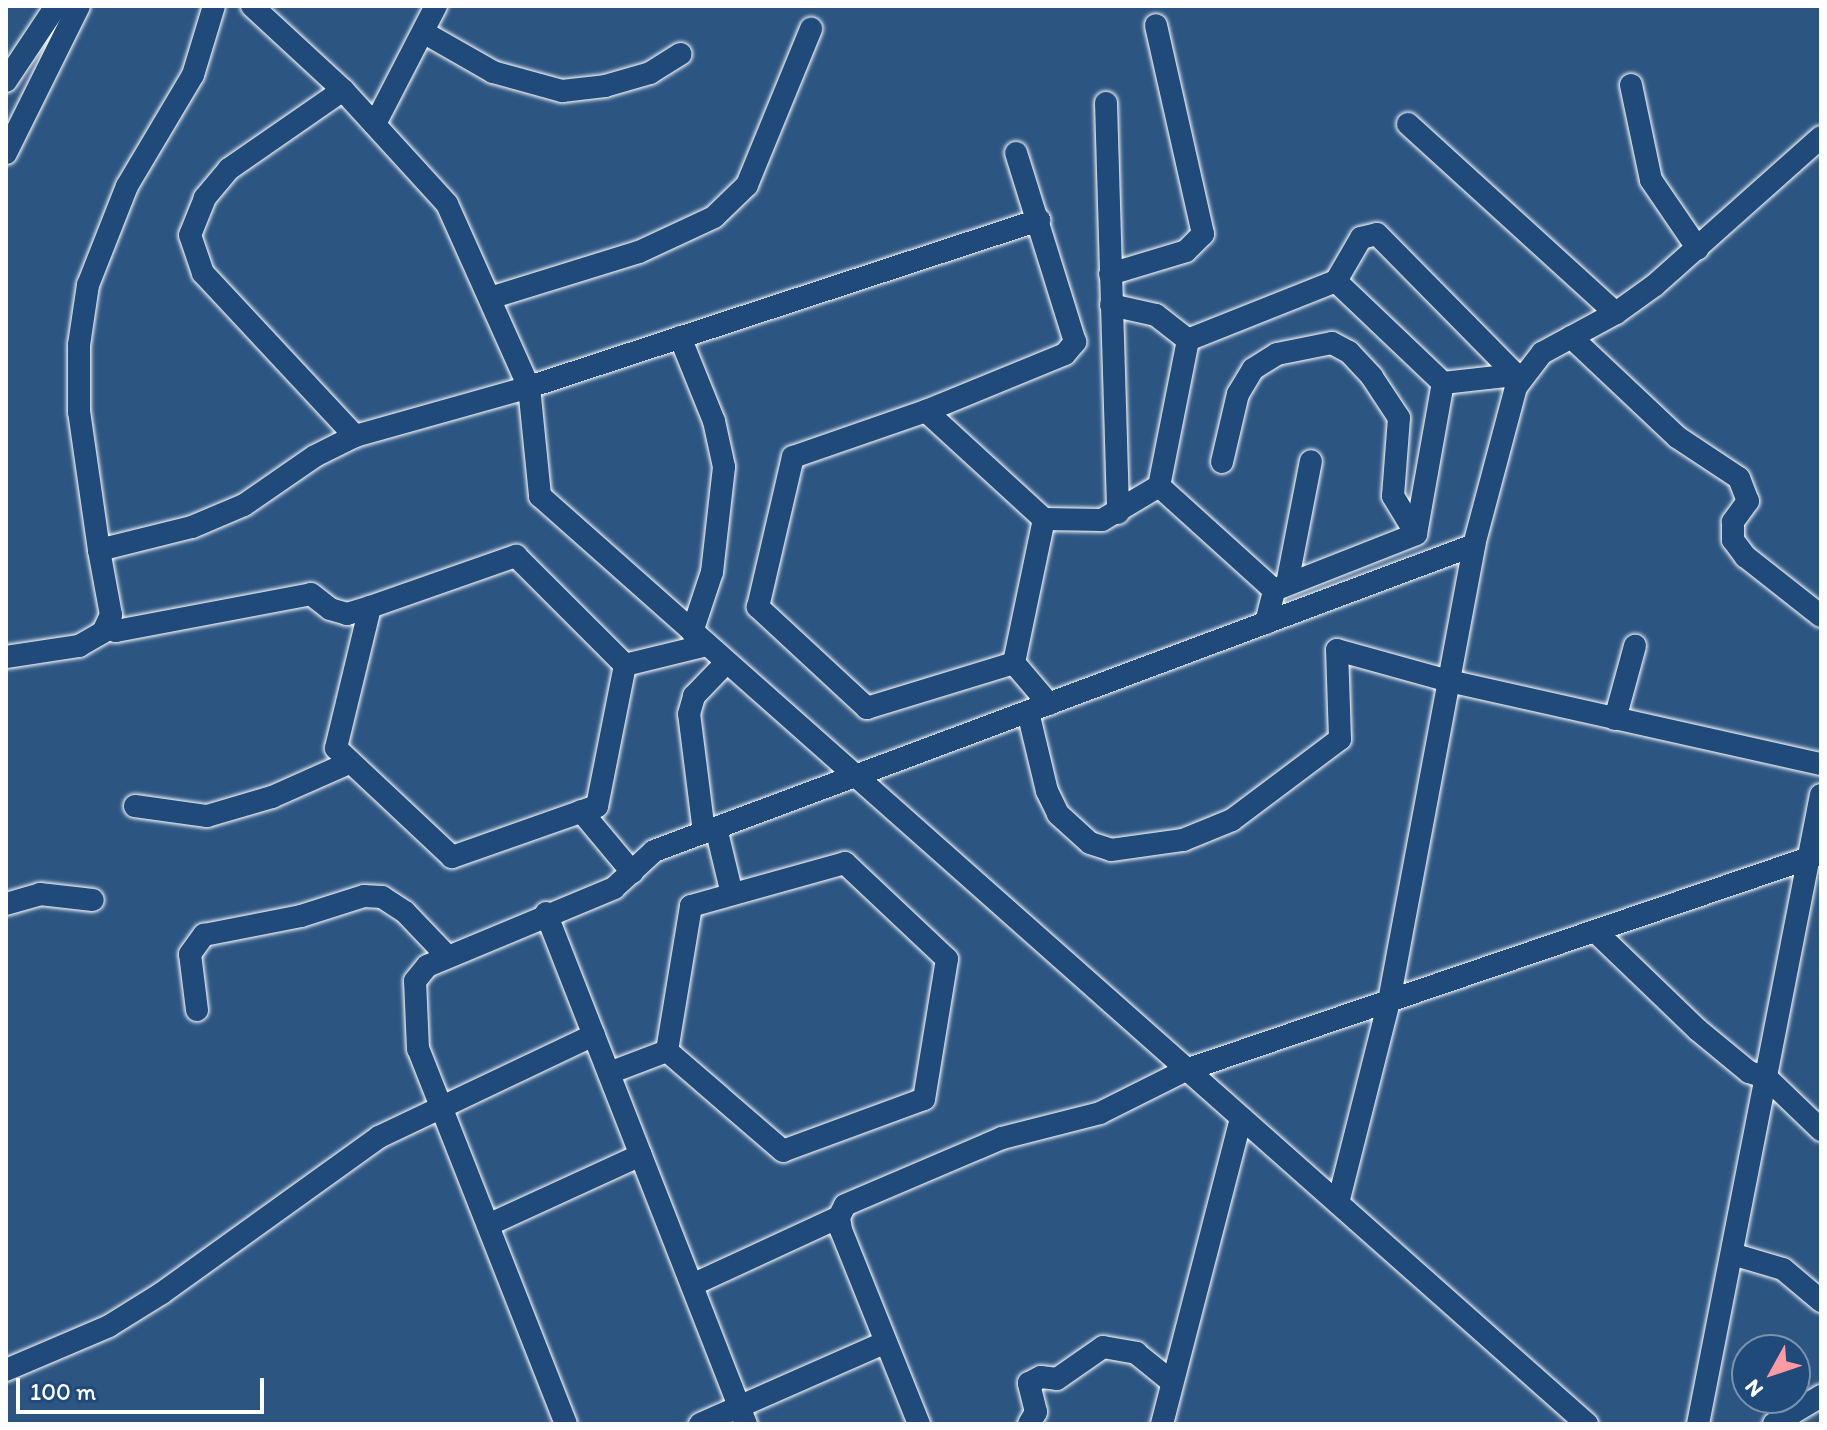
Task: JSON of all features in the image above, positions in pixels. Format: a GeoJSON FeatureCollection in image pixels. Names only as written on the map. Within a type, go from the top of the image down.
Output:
{"type":"FeatureCollection","features":[{"type":"Feature","properties":{"kind":"street"},"geometry":{"type":"LineString","coordinates":[[6,81],[56,6]]}},
{"type":"Feature","properties":{"kind":"street"},"geometry":{"type":"LineString","coordinates":[[6,153],[79,6]]}},
{"type":"Feature","properties":{"kind":"street"},"geometry":{"type":"LineString","coordinates":[[6,657],[79,646],[106,628],[111,615],[79,412],[79,345],[88,285],[122,196],[193,75],[214,6]]}},
{"type":"Feature","properties":{"kind":"street"},"geometry":{"type":"LineString","coordinates":[[252,6],[343,90],[447,204],[529,387],[540,496],[853,777],[1587,1424]]}},
{"type":"Feature","properties":{"kind":"street"},"geometry":{"type":"LineString","coordinates":[[375,124],[436,6]]}},
{"type":"Feature","properties":{"kind":"street"},"geometry":{"type":"LineString","coordinates":[[1110,274],[1186,251],[1203,234],[1156,25]]}},
{"type":"Feature","properties":{"kind":"street"},"geometry":{"type":"LineString","coordinates":[[490,298],[665,243],[714,217],[747,185],[811,29]]}},
{"type":"Feature","properties":{"kind":"street"},"geometry":{"type":"LineString","coordinates":[[423,32],[493,72],[562,91],[605,86],[650,73],[680,54]]}},
{"type":"Feature","properties":{"kind":"street"},"geometry":{"type":"LineString","coordinates":[[1631,85],[1651,180],[1698,249]]}},
{"type":"Feature","properties":{"kind":"street"},"geometry":{"type":"LineString","coordinates":[[343,90],[229,169],[205,198],[190,235],[203,273],[355,436]]}},
{"type":"Feature","properties":{"kind":"street"},"geometry":{"type":"LineString","coordinates":[[1106,103],[1118,513]]}},
{"type":"Feature","properties":{"kind":"street"},"geometry":{"type":"LineString","coordinates":[[1408,124],[1616,313]]}},
{"type":"Feature","properties":{"kind":"street"},"geometry":{"type":"LineString","coordinates":[[1338,1203],[1389,1001],[1474,545],[1520,374],[1542,353],[1616,313],[1698,249],[1821,137]]}},
{"type":"Feature","properties":{"kind":"street"},"geometry":{"type":"LineString","coordinates":[[1014,663],[867,708],[758,607],[793,457],[926,411],[1071,349],[1075,335],[1016,153]]}},
{"type":"Feature","properties":{"kind":"street"},"geometry":{"type":"LineString","coordinates":[[99,550],[192,527],[244,505],[315,456],[355,436],[529,387],[1039,220]]}},
{"type":"Feature","properties":{"kind":"street"},"geometry":{"type":"LineString","coordinates":[[1188,340],[1336,281],[1361,238],[1377,234],[1520,374]]}},
{"type":"Feature","properties":{"kind":"street"},"geometry":{"type":"LineString","coordinates":[[1336,281],[1443,383]]}},
{"type":"Feature","properties":{"kind":"street"},"geometry":{"type":"LineString","coordinates":[[1111,305],[1156,315],[1188,340]]}},
{"type":"Feature","properties":{"kind":"street"},"geometry":{"type":"LineString","coordinates":[[680,337],[714,421],[724,467],[712,572],[700,639]]}},
{"type":"Feature","properties":{"kind":"street"},"geometry":{"type":"LineString","coordinates":[[1571,337],[1677,437],[1739,478],[1748,501],[1733,522],[1733,540],[1746,557],[1821,616]]}},
{"type":"Feature","properties":{"kind":"street"},"geometry":{"type":"LineString","coordinates":[[926,411],[1044,519],[1092,520],[1118,513],[1159,486],[1188,340]]}},
{"type":"Feature","properties":{"kind":"street"},"geometry":{"type":"LineString","coordinates":[[1222,462],[1238,394],[1253,369],[1277,354],[1332,343],[1349,352],[1372,377],[1399,418],[1393,496],[1416,534]]}},
{"type":"Feature","properties":{"kind":"street"},"geometry":{"type":"LineString","coordinates":[[1443,383],[1520,374]]}},
{"type":"Feature","properties":{"kind":"street"},"geometry":{"type":"LineString","coordinates":[[1416,534],[1443,383]]}},
{"type":"Feature","properties":{"kind":"street"},"geometry":{"type":"LineString","coordinates":[[1266,623],[1280,587],[1311,461]]}},
{"type":"Feature","properties":{"kind":"street"},"geometry":{"type":"LineString","coordinates":[[1159,486],[1280,587]]}},
{"type":"Feature","properties":{"kind":"street"},"geometry":{"type":"LineString","coordinates":[[1044,519],[1014,663],[1039,708],[1047,791],[1058,814],[1090,843],[1111,850],[1183,840],[1232,820],[1340,739],[1337,650],[1449,681],[1821,764]]}},
{"type":"Feature","properties":{"kind":"street"},"geometry":{"type":"LineString","coordinates":[[1280,587],[1416,534]]}},
{"type":"Feature","properties":{"kind":"street"},"geometry":{"type":"LineString","coordinates":[[566,1424],[418,1049],[415,981],[427,966],[546,913],[614,888],[654,851],[1474,545]]}},
{"type":"Feature","properties":{"kind":"street"},"geometry":{"type":"LineString","coordinates":[[106,628],[116,631],[311,594],[330,609],[347,614],[516,556],[625,665]]}},
{"type":"Feature","properties":{"kind":"street"},"geometry":{"type":"LineString","coordinates":[[370,607],[336,748],[452,857],[597,806],[625,665]]}},
{"type":"Feature","properties":{"kind":"street"},"geometry":{"type":"LineString","coordinates":[[625,665],[700,639]]}},
{"type":"Feature","properties":{"kind":"street"},"geometry":{"type":"LineString","coordinates":[[1615,719],[1635,646]]}},
{"type":"Feature","properties":{"kind":"street"},"geometry":{"type":"LineString","coordinates":[[726,663],[694,696],[689,714],[710,830],[732,894]]}},
{"type":"Feature","properties":{"kind":"street"},"geometry":{"type":"LineString","coordinates":[[135,806],[207,816],[272,797],[351,762]]}},
{"type":"Feature","properties":{"kind":"street"},"geometry":{"type":"LineString","coordinates":[[1698,1424],[1767,1078],[1816,856],[1821,795]]}},
{"type":"Feature","properties":{"kind":"street"},"geometry":{"type":"LineString","coordinates":[[581,811],[632,872]]}},
{"type":"Feature","properties":{"kind":"street"},"geometry":{"type":"LineString","coordinates":[[692,1285],[839,1217],[845,1205],[872,1192],[1002,1138],[1100,1113],[1186,1070],[1816,856]]}},
{"type":"Feature","properties":{"kind":"street"},"geometry":{"type":"LineString","coordinates":[[845,863],[947,959],[924,1099],[783,1151],[667,1051],[691,906],[845,863]]}},
{"type":"Feature","properties":{"kind":"street"},"geometry":{"type":"LineString","coordinates":[[6,904],[40,894],[93,900]]}},
{"type":"Feature","properties":{"kind":"street"},"geometry":{"type":"LineString","coordinates":[[197,1010],[190,954],[204,935],[301,916],[364,896],[382,897],[405,912],[448,957]]}},
{"type":"Feature","properties":{"kind":"street"},"geometry":{"type":"LineString","coordinates":[[546,913],[743,1415]]}},
{"type":"Feature","properties":{"kind":"street"},"geometry":{"type":"LineString","coordinates":[[1595,931],[1698,1030],[1749,1072],[1767,1078],[1821,1130]]}},
{"type":"Feature","properties":{"kind":"street"},"geometry":{"type":"LineString","coordinates":[[6,1370],[109,1326],[352,1155],[441,1106],[594,1035]]}},
{"type":"Feature","properties":{"kind":"street"},"geometry":{"type":"LineString","coordinates":[[609,1073],[667,1051]]}},
{"type":"Feature","properties":{"kind":"street"},"geometry":{"type":"LineString","coordinates":[[1162,1424],[1241,1118]]}},
{"type":"Feature","properties":{"kind":"street"},"geometry":{"type":"LineString","coordinates":[[488,1225],[641,1155]]}},
{"type":"Feature","properties":{"kind":"street"},"geometry":{"type":"LineString","coordinates":[[839,1217],[919,1424]]}},
{"type":"Feature","properties":{"kind":"street"},"geometry":{"type":"LineString","coordinates":[[1732,1254],[1783,1269],[1821,1301]]}},
{"type":"Feature","properties":{"kind":"street"},"geometry":{"type":"LineString","coordinates":[[700,1424],[743,1415],[886,1342]]}},
{"type":"Feature","properties":{"kind":"street"},"geometry":{"type":"LineString","coordinates":[[1029,1424],[1036,1412],[1029,1383],[1041,1377],[1057,1379],[1103,1347],[1136,1353],[1172,1382]]}},
{"type":"Feature","properties":{"kind":"street"},"geometry":{"type":"LineString","coordinates":[[1774,1424],[1821,1396]]}}]}
